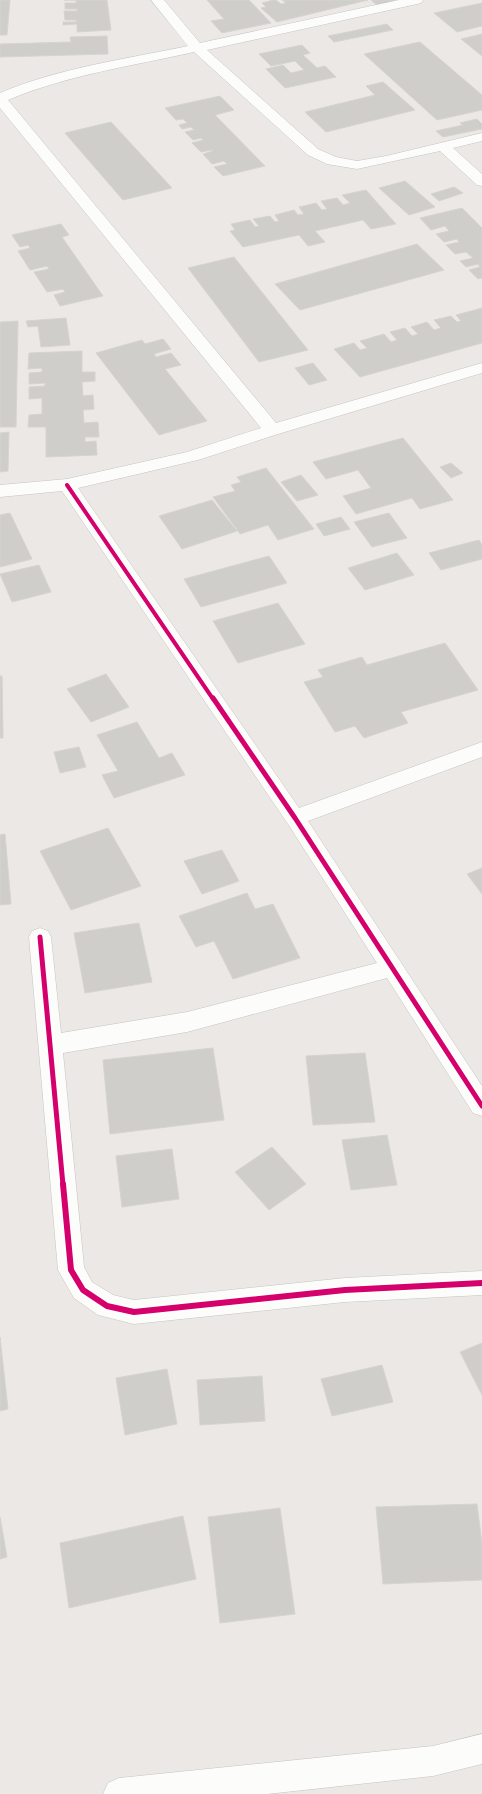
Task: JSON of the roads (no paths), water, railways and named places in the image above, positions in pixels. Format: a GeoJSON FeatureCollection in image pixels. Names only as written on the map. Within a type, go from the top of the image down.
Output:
{"type":"FeatureCollection","features":[{"type":"Feature","properties":{"kind":"street"},"geometry":{"type":"LineString","coordinates":[[157,0],[198,48],[313,152],[332,161],[358,165],[386,160],[482,137]]}},
{"type":"Feature","properties":{"kind":"street"},"geometry":{"type":"LineString","coordinates":[[272,430],[0,98],[24,88],[54,79],[417,0]]}},
{"type":"Feature","properties":{"kind":"street"},"geometry":{"type":"LineString","coordinates":[[442,146],[482,182]]}},
{"type":"Feature","properties":{"kind":"street"},"geometry":{"type":"LineString","coordinates":[[0,491],[67,484],[192,456],[272,430],[482,368]]}},
{"type":"Feature","properties":{"kind":"street"},"geometry":{"type":"LineString","coordinates":[[67,484],[295,818],[482,1106]]}},
{"type":"Feature","properties":{"kind":"street"},"geometry":{"type":"LineString","coordinates":[[295,818],[482,749]]}},
{"type":"Feature","properties":{"kind":"street"},"geometry":{"type":"LineString","coordinates":[[40,937],[71,1270],[83,1290],[107,1306],[134,1312],[345,1290],[482,1283]]}},
{"type":"Feature","properties":{"kind":"street"},"geometry":{"type":"LineString","coordinates":[[50,1045],[187,1022],[392,968]]}},
{"type":"Feature","properties":{"kind":"street"},"geometry":{"type":"LineString","coordinates":[[120,1794],[254,1787],[433,1761],[482,1748]]}}]}
